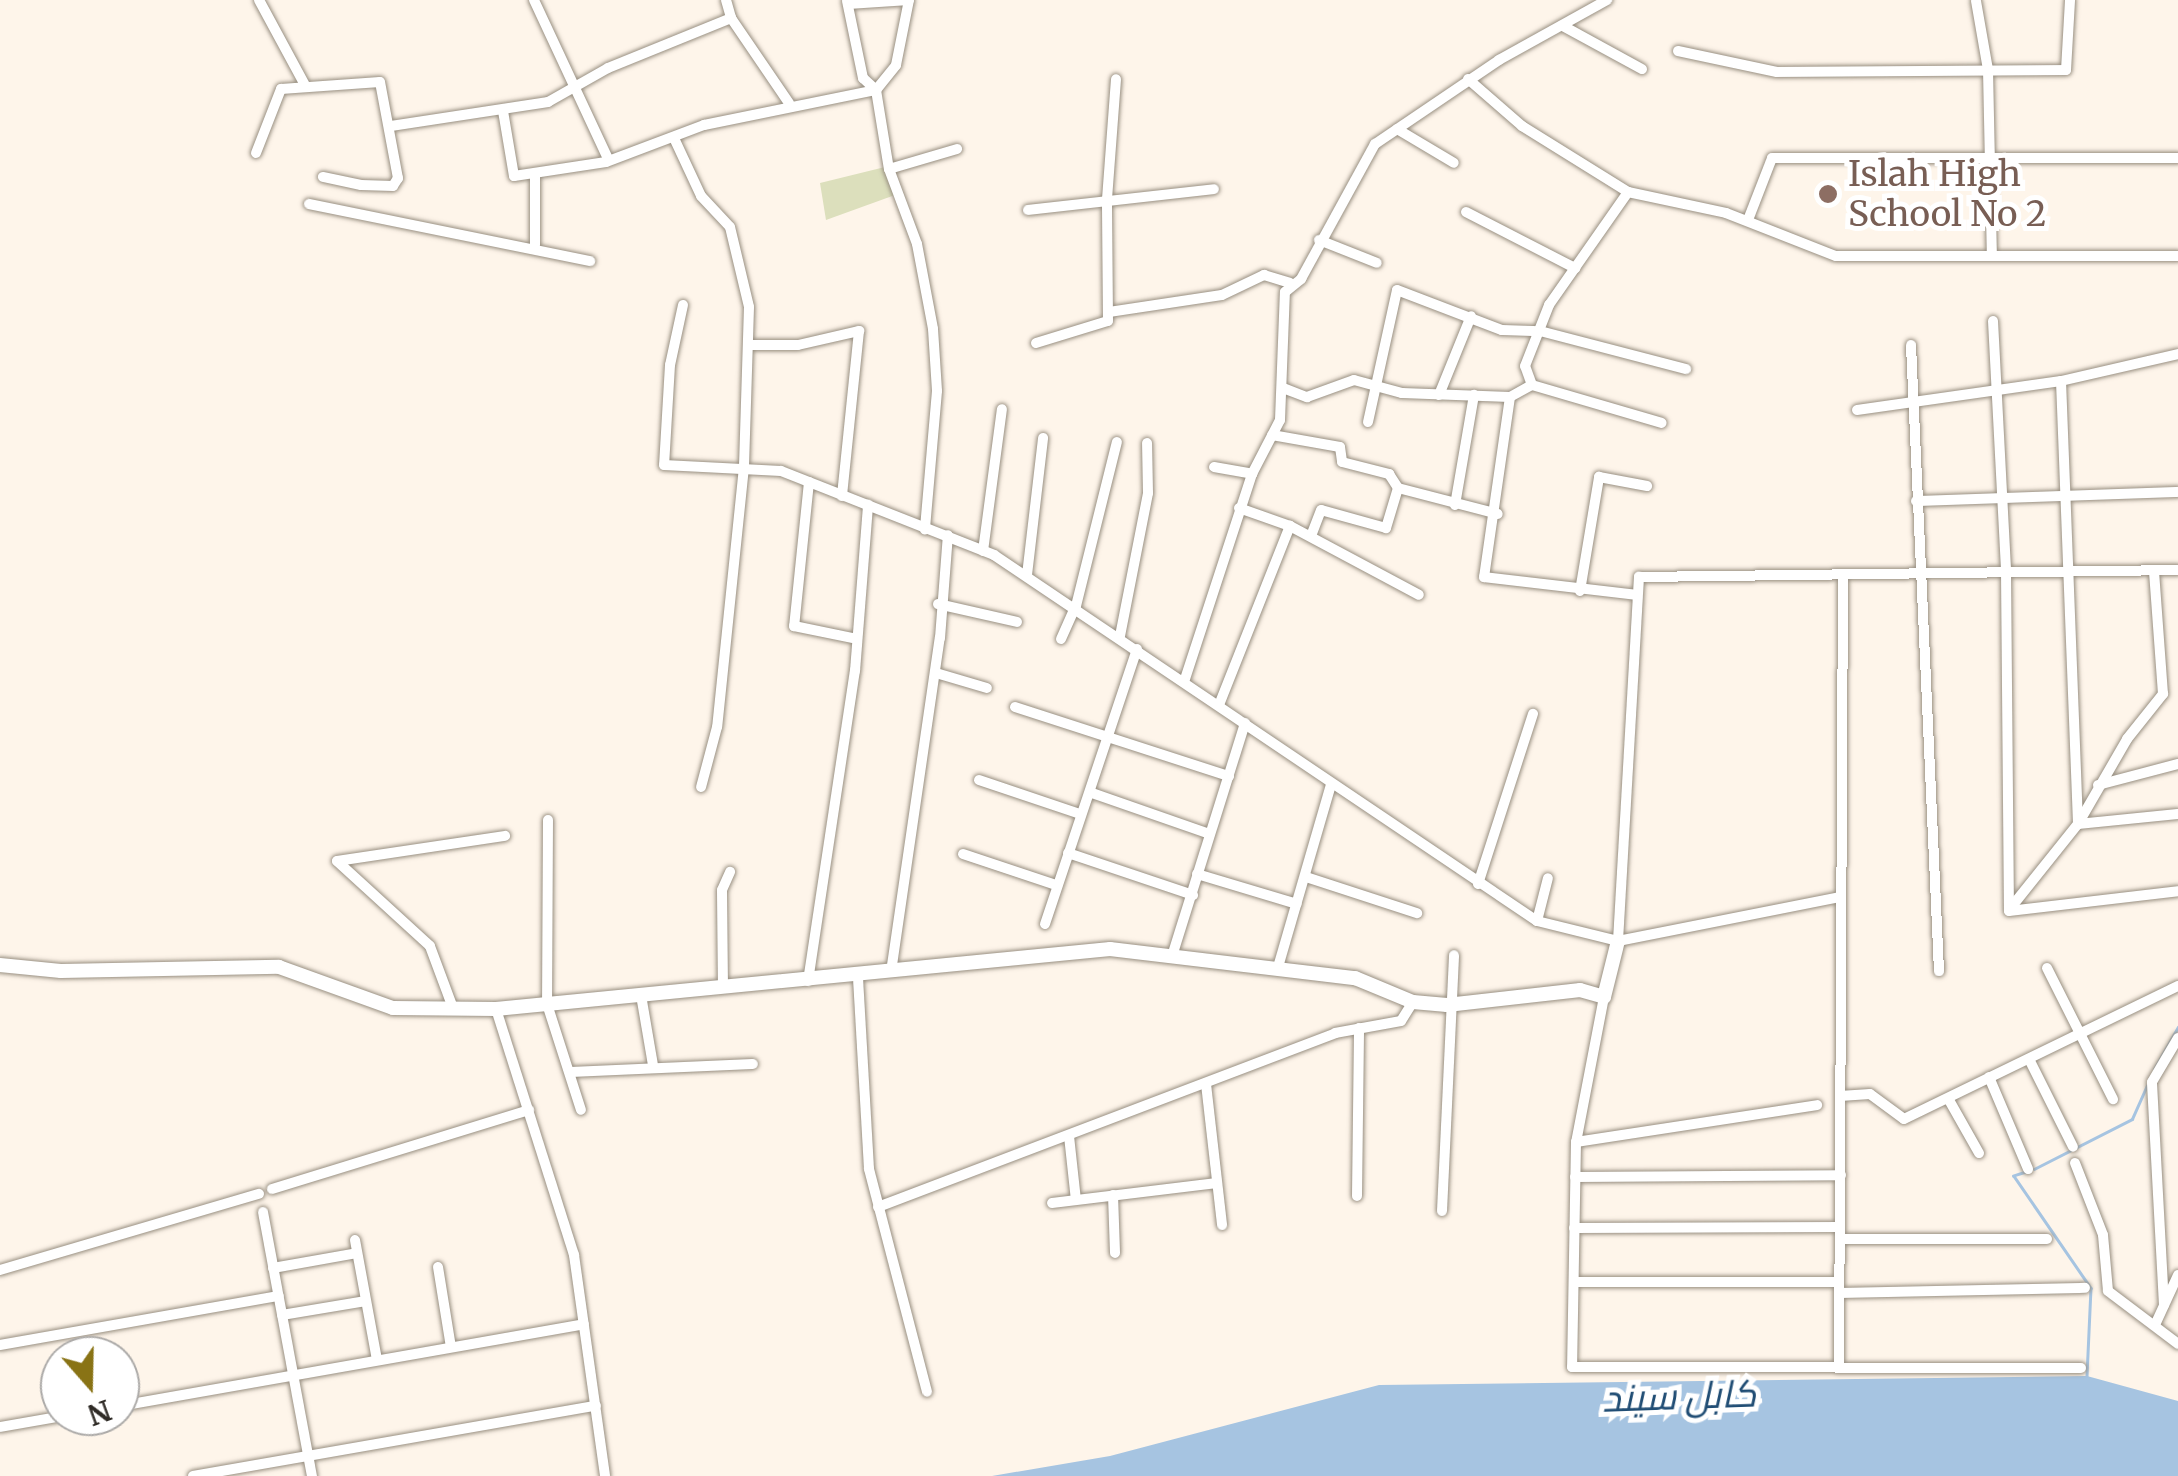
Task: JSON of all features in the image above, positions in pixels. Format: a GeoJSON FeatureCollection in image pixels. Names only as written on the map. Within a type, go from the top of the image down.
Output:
{"type":"FeatureCollection","features":[{"type":"Feature","properties":{"kind":"street"},"geometry":{"type":"LineString","coordinates":[[259,0],[305,85]]}},
{"type":"Feature","properties":{"kind":"street"},"geometry":{"type":"LineString","coordinates":[[534,0],[608,159]]}},
{"type":"Feature","properties":{"kind":"street"},"geometry":{"type":"LineString","coordinates":[[726,0],[731,18],[788,104]]}},
{"type":"Feature","properties":{"kind":"street"},"geometry":{"type":"LineString","coordinates":[[502,111],[514,176],[608,159],[788,104],[876,90],[896,65],[909,0],[848,2],[863,78],[876,90],[889,169],[917,244],[934,329],[937,391],[925,528]]}},
{"type":"Feature","properties":{"kind":"street"},"geometry":{"type":"LineString","coordinates":[[1109,312],[1222,295],[1264,274],[1290,284],[1301,279],[1375,144],[1468,79],[1606,0]]}},
{"type":"Feature","properties":{"kind":"street"},"geometry":{"type":"LineString","coordinates":[[1678,52],[1778,72],[2066,70],[2070,0]]}},
{"type":"Feature","properties":{"kind":"street"},"geometry":{"type":"LineString","coordinates":[[1976,1],[1988,70],[1992,256]]}},
{"type":"Feature","properties":{"kind":"street"},"geometry":{"type":"LineString","coordinates":[[391,126],[471,110],[502,111],[577,90],[608,68],[731,18]]}},
{"type":"Feature","properties":{"kind":"street"},"geometry":{"type":"LineString","coordinates":[[1563,26],[1642,69]]}},
{"type":"Feature","properties":{"kind":"street"},"geometry":{"type":"LineString","coordinates":[[1036,343],[1107,323],[1107,199],[1116,79]]}},
{"type":"Feature","properties":{"kind":"street"},"geometry":{"type":"LineString","coordinates":[[1468,79],[1522,126],[1628,192],[1748,220],[1836,256],[2178,256]]}},
{"type":"Feature","properties":{"kind":"street"},"geometry":{"type":"LineString","coordinates":[[256,153],[281,90],[305,85],[380,82],[391,126],[393,186],[324,177]]}},
{"type":"Feature","properties":{"kind":"street"},"geometry":{"type":"LineString","coordinates":[[1397,129],[1454,164]]}},
{"type":"Feature","properties":{"kind":"street"},"geometry":{"type":"LineString","coordinates":[[674,138],[701,196],[730,226],[749,307],[744,467],[717,728],[700,787]]}},
{"type":"Feature","properties":{"kind":"street"},"geometry":{"type":"LineString","coordinates":[[889,169],[957,150]]}},
{"type":"Feature","properties":{"kind":"street"},"geometry":{"type":"LineString","coordinates":[[1748,220],[1772,158],[2178,158]]}},
{"type":"Feature","properties":{"kind":"street"},"geometry":{"type":"LineString","coordinates":[[536,174],[536,245]]}},
{"type":"Feature","properties":{"kind":"street"},"geometry":{"type":"LineString","coordinates":[[1028,210],[1214,189]]}},
{"type":"Feature","properties":{"kind":"street"},"geometry":{"type":"LineString","coordinates":[[1532,385],[1525,366],[1549,304],[1628,192]]}},
{"type":"Feature","properties":{"kind":"street"},"geometry":{"type":"LineString","coordinates":[[309,204],[536,245],[590,260]]}},
{"type":"Feature","properties":{"kind":"street"},"geometry":{"type":"LineString","coordinates":[[1466,212],[1575,268]]}},
{"type":"Feature","properties":{"kind":"street"},"geometry":{"type":"LineString","coordinates":[[1319,240],[1377,262]]}},
{"type":"Feature","properties":{"kind":"street"},"geometry":{"type":"LineString","coordinates":[[1185,679],[1239,508],[1272,435],[1283,388],[1290,284]]}},
{"type":"Feature","properties":{"kind":"street"},"geometry":{"type":"LineString","coordinates":[[1368,422],[1397,290],[1502,330],[1540,331],[1686,369]]}},
{"type":"Feature","properties":{"kind":"street"},"geometry":{"type":"LineString","coordinates":[[683,304],[670,365],[664,465],[744,467],[809,482],[983,551],[1076,606],[1331,785],[1537,921],[1618,940],[1841,898]]}},
{"type":"Feature","properties":{"kind":"street"},"geometry":{"type":"LineString","coordinates":[[1438,395],[1471,316]]}},
{"type":"Feature","properties":{"kind":"street"},"geometry":{"type":"LineString","coordinates":[[1993,321],[2006,571],[2009,910]]}},
{"type":"Feature","properties":{"kind":"street"},"geometry":{"type":"LineString","coordinates":[[748,345],[798,346],[859,331],[842,496]]}},
{"type":"Feature","properties":{"kind":"street"},"geometry":{"type":"LineString","coordinates":[[1911,346],[1919,573],[1930,683],[1939,971]]}},
{"type":"Feature","properties":{"kind":"street"},"geometry":{"type":"LineString","coordinates":[[1857,410],[2061,381],[2178,354]]}},
{"type":"Feature","properties":{"kind":"street"},"geometry":{"type":"LineString","coordinates":[[1283,388],[1307,397],[1354,380],[1438,395],[1510,397],[1532,385],[1662,423]]}},
{"type":"Feature","properties":{"kind":"street"},"geometry":{"type":"LineString","coordinates":[[2061,381],[2067,494],[2064,570],[2078,824]]}},
{"type":"Feature","properties":{"kind":"street"},"geometry":{"type":"LineString","coordinates":[[1455,504],[1474,396]]}},
{"type":"Feature","properties":{"kind":"street"},"geometry":{"type":"LineString","coordinates":[[1510,397],[1498,514],[1484,577],[1580,592],[1637,596]]}},
{"type":"Feature","properties":{"kind":"street"},"geometry":{"type":"LineString","coordinates":[[983,551],[1002,409]]}},
{"type":"Feature","properties":{"kind":"street"},"geometry":{"type":"LineString","coordinates":[[1272,435],[1340,446],[1342,462],[1389,474],[1398,488],[1498,514]]}},
{"type":"Feature","properties":{"kind":"street"},"geometry":{"type":"LineString","coordinates":[[1027,575],[1043,438]]}},
{"type":"Feature","properties":{"kind":"street"},"geometry":{"type":"LineString","coordinates":[[1061,639],[1076,606],[1117,442]]}},
{"type":"Feature","properties":{"kind":"street"},"geometry":{"type":"LineString","coordinates":[[1120,636],[1148,493],[1146,443]]}},
{"type":"Feature","properties":{"kind":"street"},"geometry":{"type":"LineString","coordinates":[[1214,467],[1252,474]]}},
{"type":"Feature","properties":{"kind":"street"},"geometry":{"type":"LineString","coordinates":[[1580,592],[1599,477],[1647,486]]}},
{"type":"Feature","properties":{"kind":"street"},"geometry":{"type":"LineString","coordinates":[[809,482],[794,626],[857,639]]}},
{"type":"Feature","properties":{"kind":"street"},"geometry":{"type":"LineString","coordinates":[[1311,536],[1321,510],[1386,528],[1398,488]]}},
{"type":"Feature","properties":{"kind":"street"},"geometry":{"type":"LineString","coordinates":[[1916,501],[2178,492]]}},
{"type":"Feature","properties":{"kind":"street"},"geometry":{"type":"LineString","coordinates":[[808,981],[857,639],[868,506]]}},
{"type":"Feature","properties":{"kind":"street"},"geometry":{"type":"LineString","coordinates":[[1239,508],[1290,526],[1420,594]]}},
{"type":"Feature","properties":{"kind":"street"},"geometry":{"type":"LineString","coordinates":[[1219,705],[1290,526]]}},
{"type":"Feature","properties":{"kind":"street"},"geometry":{"type":"LineString","coordinates":[[891,972],[936,673],[938,604],[948,535]]}},
{"type":"Feature","properties":{"kind":"street"},"geometry":{"type":"LineString","coordinates":[[2081,1368],[1572,1366],[1576,1142],[1618,940],[1639,577],[2178,570]]}},
{"type":"Feature","properties":{"kind":"street"},"geometry":{"type":"LineString","coordinates":[[2009,910],[2078,824],[2098,785],[2162,694],[2154,572]]}},
{"type":"Feature","properties":{"kind":"street"},"geometry":{"type":"LineString","coordinates":[[1839,1366],[1843,574]]}},
{"type":"Feature","properties":{"kind":"street"},"geometry":{"type":"LineString","coordinates":[[938,604],[1017,622]]}},
{"type":"Feature","properties":{"kind":"street"},"geometry":{"type":"LineString","coordinates":[[1045,924],[1080,814],[1092,793],[1137,649]]}},
{"type":"Feature","properties":{"kind":"street"},"geometry":{"type":"LineString","coordinates":[[936,673],[987,688]]}},
{"type":"Feature","properties":{"kind":"street"},"geometry":{"type":"LineString","coordinates":[[1015,706],[1229,776]]}},
{"type":"Feature","properties":{"kind":"street"},"geometry":{"type":"LineString","coordinates":[[1478,884],[1534,714]]}},
{"type":"Feature","properties":{"kind":"street"},"geometry":{"type":"LineString","coordinates":[[1173,953],[1193,895],[1207,833],[1245,723]]}},
{"type":"Feature","properties":{"kind":"street"},"geometry":{"type":"LineString","coordinates":[[2098,785],[2178,764]]}},
{"type":"Feature","properties":{"kind":"street"},"geometry":{"type":"LineString","coordinates":[[978,780],[1080,814]]}},
{"type":"Feature","properties":{"kind":"street"},"geometry":{"type":"LineString","coordinates":[[1278,967],[1331,785]]}},
{"type":"Feature","properties":{"kind":"street"},"geometry":{"type":"LineString","coordinates":[[1092,793],[1207,833]]}},
{"type":"Feature","properties":{"kind":"street"},"geometry":{"type":"LineString","coordinates":[[2078,824],[2178,814]]}},
{"type":"Feature","properties":{"kind":"street"},"geometry":{"type":"LineString","coordinates":[[548,820],[548,1004],[582,1110]]}},
{"type":"Feature","properties":{"kind":"street"},"geometry":{"type":"LineString","coordinates":[[453,1008],[430,946],[337,861],[505,836]]}},
{"type":"Feature","properties":{"kind":"street"},"geometry":{"type":"LineString","coordinates":[[1068,853],[1193,895]]}},
{"type":"Feature","properties":{"kind":"street"},"geometry":{"type":"LineString","coordinates":[[963,854],[1056,885]]}},
{"type":"Feature","properties":{"kind":"street"},"geometry":{"type":"LineString","coordinates":[[722,988],[722,890],[730,872]]}},
{"type":"Feature","properties":{"kind":"street"},"geometry":{"type":"LineString","coordinates":[[1197,874],[1298,904]]}},
{"type":"Feature","properties":{"kind":"street"},"geometry":{"type":"LineString","coordinates":[[1306,877],[1416,913]]}},
{"type":"Feature","properties":{"kind":"street"},"geometry":{"type":"LineString","coordinates":[[1537,921],[1548,878]]}},
{"type":"Feature","properties":{"kind":"street"},"geometry":{"type":"LineString","coordinates":[[2009,910],[2178,891]]}},
{"type":"Feature","properties":{"kind":"street"},"geometry":{"type":"LineString","coordinates":[[0,964],[61,970],[279,966],[393,1008],[496,1009],[858,978],[1110,950],[1173,953],[1356,978],[1413,1002],[1447,1005],[1580,990],[1604,998]]}},
{"type":"Feature","properties":{"kind":"street"},"geometry":{"type":"LineString","coordinates":[[1442,1212],[1447,1005],[1454,955]]}},
{"type":"Feature","properties":{"kind":"street"},"geometry":{"type":"LineString","coordinates":[[2048,968],[2113,1100]]}},
{"type":"Feature","properties":{"kind":"street"},"geometry":{"type":"LineString","coordinates":[[858,978],[869,1169],[927,1392]]}},
{"type":"Feature","properties":{"kind":"street"},"geometry":{"type":"LineString","coordinates":[[1840,1096],[1870,1094],[1904,1118],[2082,1036],[2178,986]]}},
{"type":"Feature","properties":{"kind":"street"},"geometry":{"type":"LineString","coordinates":[[641,995],[653,1065]]}},
{"type":"Feature","properties":{"kind":"street"},"geometry":{"type":"LineString","coordinates":[[878,1206],[1359,1028],[1401,1021],[1413,1002]]}},
{"type":"Feature","properties":{"kind":"street"},"geometry":{"type":"LineString","coordinates":[[496,1009],[574,1255],[606,1476]]}},
{"type":"Feature","properties":{"kind":"street"},"geometry":{"type":"LineString","coordinates":[[1357,1196],[1359,1028]]}},
{"type":"Feature","properties":{"kind":"street"},"geometry":{"type":"LineString","coordinates":[[2164,1305],[2152,1082],[2178,1038]]}},
{"type":"Feature","properties":{"kind":"street"},"geometry":{"type":"LineString","coordinates":[[2030,1058],[2072,1147]]}},
{"type":"Feature","properties":{"kind":"street"},"geometry":{"type":"LineString","coordinates":[[570,1072],[653,1065],[752,1064]]}},
{"type":"Feature","properties":{"kind":"street"},"geometry":{"type":"LineString","coordinates":[[1989,1078],[2028,1168]]}},
{"type":"Feature","properties":{"kind":"street"},"geometry":{"type":"LineString","coordinates":[[1206,1084],[1222,1225]]}},
{"type":"Feature","properties":{"kind":"street"},"geometry":{"type":"LineString","coordinates":[[1949,1100],[1979,1152]]}},
{"type":"Feature","properties":{"kind":"street"},"geometry":{"type":"LineString","coordinates":[[1576,1142],[1817,1105]]}},
{"type":"Feature","properties":{"kind":"street"},"geometry":{"type":"LineString","coordinates":[[272,1188],[529,1110]]}},
{"type":"Feature","properties":{"kind":"street"},"geometry":{"type":"LineString","coordinates":[[1069,1136],[1076,1200]]}},
{"type":"Feature","properties":{"kind":"street"},"geometry":{"type":"LineString","coordinates":[[2074,1164],[2103,1236],[2108,1291],[2178,1344]]}},
{"type":"Feature","properties":{"kind":"street"},"geometry":{"type":"LineString","coordinates":[[1575,1178],[1840,1175]]}},
{"type":"Feature","properties":{"kind":"street"},"geometry":{"type":"LineString","coordinates":[[1052,1203],[1217,1183]]}},
{"type":"Feature","properties":{"kind":"street"},"geometry":{"type":"LineString","coordinates":[[0,1270],[259,1194]]}},
{"type":"Feature","properties":{"kind":"street"},"geometry":{"type":"LineString","coordinates":[[1113,1196],[1115,1252]]}},
{"type":"Feature","properties":{"kind":"street"},"geometry":{"type":"LineString","coordinates":[[263,1212],[312,1476]]}},
{"type":"Feature","properties":{"kind":"street"},"geometry":{"type":"LineString","coordinates":[[1574,1228],[2047,1238]]}},
{"type":"Feature","properties":{"kind":"street"},"geometry":{"type":"LineString","coordinates":[[355,1240],[377,1360]]}},
{"type":"Feature","properties":{"kind":"street"},"geometry":{"type":"LineString","coordinates":[[274,1268],[357,1253]]}},
{"type":"Feature","properties":{"kind":"street"},"geometry":{"type":"LineString","coordinates":[[438,1267],[451,1347]]}},
{"type":"Feature","properties":{"kind":"street"},"geometry":{"type":"LineString","coordinates":[[2155,1326],[2178,1275]]}},
{"type":"Feature","properties":{"kind":"street"},"geometry":{"type":"LineString","coordinates":[[1574,1282],[2085,1288]]}},
{"type":"Feature","properties":{"kind":"street"},"geometry":{"type":"LineString","coordinates":[[0,1345],[279,1296]]}},
{"type":"Feature","properties":{"kind":"street"},"geometry":{"type":"LineString","coordinates":[[282,1316],[366,1301]]}},
{"type":"Feature","properties":{"kind":"street"},"geometry":{"type":"LineString","coordinates":[[140,1402],[584,1324]]}},
{"type":"Feature","properties":{"kind":"street"},"geometry":{"type":"LineString","coordinates":[[193,1476],[596,1406]]}},
{"type":"Feature","properties":{"kind":"street"},"geometry":{"type":"LineString","coordinates":[[0,1427],[40,1420]]}},
{"type":"Feature","properties":{"kind":"green space"},"geometry":{"type":"Polygon","coordinates":[[[885,167],[895,195],[826,220],[820,183],[885,167]]]}},
{"type":"Feature","properties":{"kind":"water","name":"کابل سيند"},"geometry":{"type":"Polygon","coordinates":[[[2087,1376],[2178,1401],[2178,1476],[992,1476],[1110,1456],[1379,1385],[2087,1376]]]}},
{"type":"Feature","properties":{"kind":"waterway"},"geometry":{"type":"LineString","coordinates":[[2154,1069],[2178,1027]]}},
{"type":"Feature","properties":{"kind":"waterway"},"geometry":{"type":"LineString","coordinates":[[2034,1169],[2132,1119],[2147,1086]]}},
{"type":"Feature","properties":{"kind":"waterway"},"geometry":{"type":"LineString","coordinates":[[2026,1172],[2014,1176],[2091,1288],[2087,1376]]}},
{"type":"Feature","properties":{"kind":"place","name":"Islah High School No 2"},"geometry":{"type":"Point","coordinates":[1828,194]}}]}
